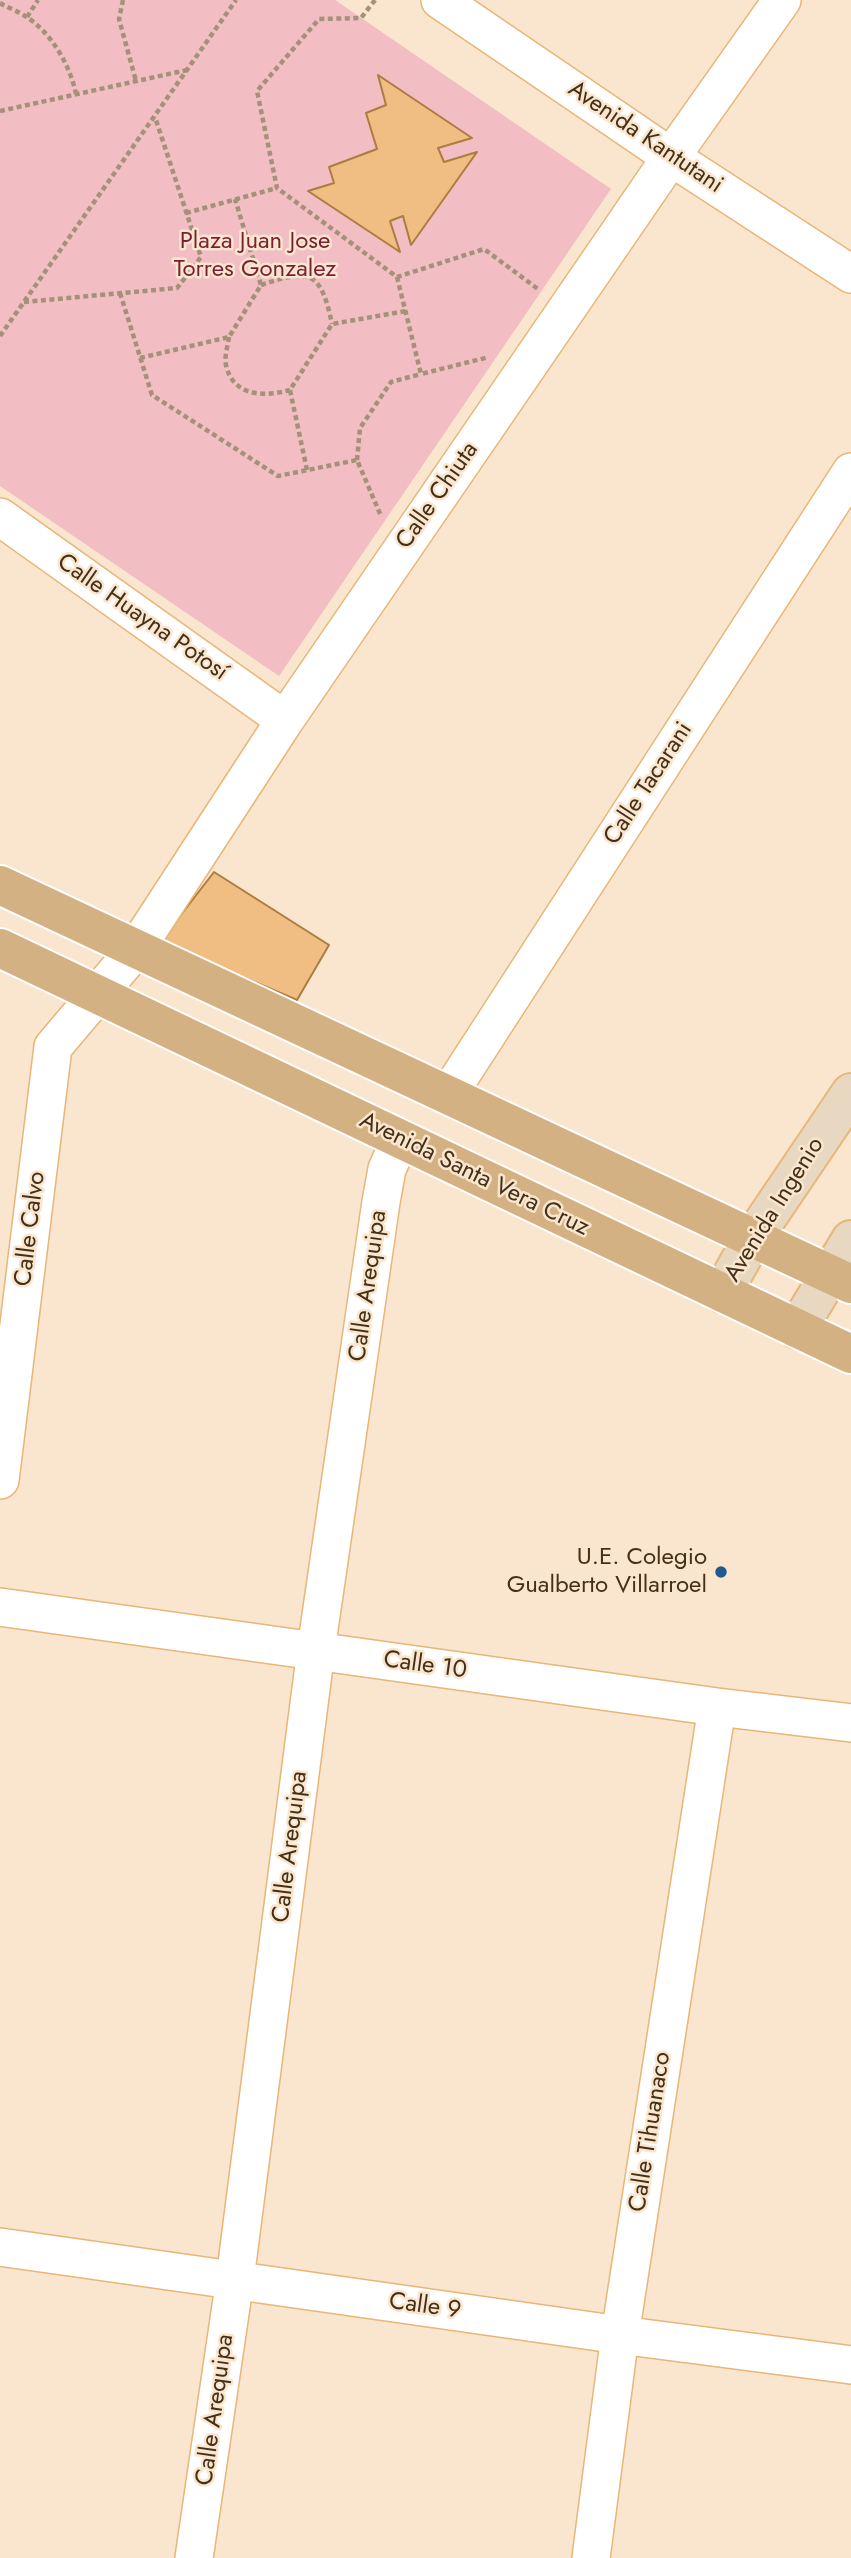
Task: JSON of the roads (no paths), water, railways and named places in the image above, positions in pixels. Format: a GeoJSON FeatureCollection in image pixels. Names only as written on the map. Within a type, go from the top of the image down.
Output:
{"type":"FeatureCollection","features":[{"type":"Feature","properties":{"kind":"main road"},"geometry":{"type":"LineString","coordinates":[[0,885],[840,1279]]}},
{"type":"Feature","properties":{"kind":"main road","name":"Avenida Santa Vera Cruz"},"geometry":{"type":"LineString","coordinates":[[0,948],[851,1354]]}},
{"type":"Feature","properties":{"kind":"street","name":"Avenida Kantutani"},"geometry":{"type":"LineString","coordinates":[[440,0],[851,275]]}},
{"type":"Feature","properties":{"kind":"street","name":"Calle Chiuta"},"geometry":{"type":"LineString","coordinates":[[97,993],[136,949],[285,720],[671,157],[782,0]]}},
{"type":"Feature","properties":{"kind":"street","name":"Calle Tacarani"},"geometry":{"type":"LineString","coordinates":[[448,1095],[851,472]]}},
{"type":"Feature","properties":{"kind":"street","name":"Calle Huayna Potosí"},"geometry":{"type":"LineString","coordinates":[[0,517],[285,720]]}},
{"type":"Feature","properties":{"kind":"street","name":"Calle Calvo"},"geometry":{"type":"LineString","coordinates":[[0,1480],[53,1047],[97,993]]}},
{"type":"Feature","properties":{"kind":"street","name":"Avenida Ingenio"},"geometry":{"type":"LineString","coordinates":[[722,1293],[753,1238],[851,1093]]}},
{"type":"Feature","properties":{"kind":"street","name":"Calle Arequipa"},"geometry":{"type":"LineString","coordinates":[[194,2558],[235,2279],[316,1650],[380,1202],[387,1169],[400,1140]]}},
{"type":"Feature","properties":{"kind":"street"},"geometry":{"type":"LineString","coordinates":[[797,1329],[840,1279],[851,1240]]}},
{"type":"Feature","properties":{"kind":"street","name":"Calle 10"},"geometry":{"type":"LineString","coordinates":[[0,1606],[717,1707],[851,1723]]}},
{"type":"Feature","properties":{"kind":"street","name":"Calle Tihuanaco"},"geometry":{"type":"LineString","coordinates":[[591,2558],[620,2335],[717,1707]]}},
{"type":"Feature","properties":{"kind":"street","name":"Calle 9"},"geometry":{"type":"LineString","coordinates":[[0,2247],[851,2365]]}},
{"type":"Feature","properties":{"kind":"place","name":"U.E. Colegio Gualberto Villarroel"},"geometry":{"type":"Point","coordinates":[721,1572]}},
{"type":"Feature","properties":{"kind":"park label","name":"Plaza Juan Jose Torres Gonzalez"},"geometry":{"type":"Point","coordinates":[255,256]}}]}
